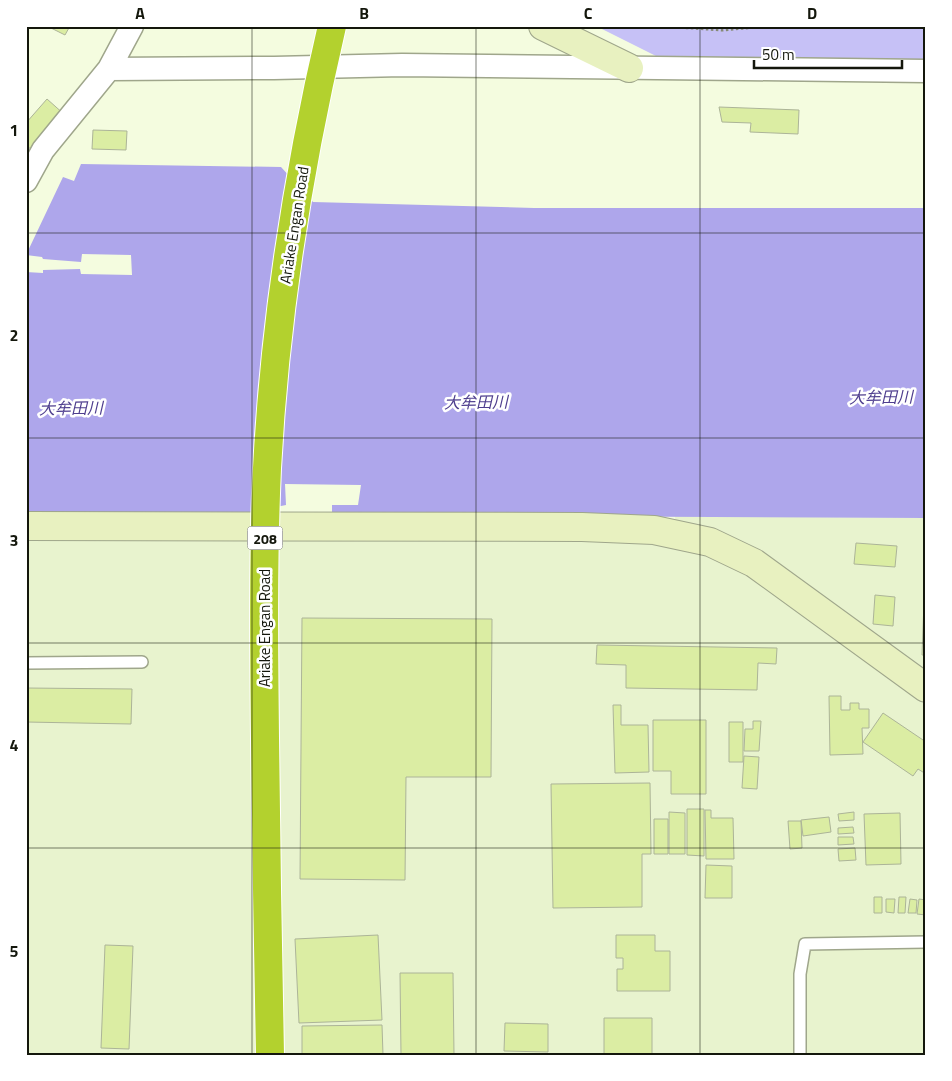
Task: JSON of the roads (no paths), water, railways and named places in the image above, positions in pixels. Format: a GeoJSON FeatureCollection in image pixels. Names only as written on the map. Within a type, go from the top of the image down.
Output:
{"type":"FeatureCollection","features":[{"type":"Feature","properties":{"kind":"highway","name":"Ariake Engan Road"},"geometry":{"type":"LineString","coordinates":[[270,1055],[263,594],[268,466],[277,343],[294,216],[316,92],[332,26]]}},
{"type":"Feature","properties":{"kind":"street"},"geometry":{"type":"LineString","coordinates":[[26,181],[43,150],[109,69],[132,26]]}},
{"type":"Feature","properties":{"kind":"street"},"geometry":{"type":"LineString","coordinates":[[543,26],[629,68]]}},
{"type":"Feature","properties":{"kind":"street"},"geometry":{"type":"LineString","coordinates":[[109,69],[274,68],[402,64],[926,71]]}},
{"type":"Feature","properties":{"kind":"street"},"geometry":{"type":"LineString","coordinates":[[26,526],[582,527],[654,530],[710,542],[754,563],[853,633],[926,688]]}},
{"type":"Feature","properties":{"kind":"lane"},"geometry":{"type":"LineString","coordinates":[[26,663],[142,662]]}},
{"type":"Feature","properties":{"kind":"lane"},"geometry":{"type":"LineString","coordinates":[[800,1055],[800,974],[805,944],[926,942]]}},
{"type":"Feature","properties":{"kind":"water","name":"大牟田川"},"geometry":{"type":"Polygon","coordinates":[[[81,164],[281,167],[313,202],[534,208],[926,208],[926,518],[332,515],[332,505],[358,505],[361,485],[285,484],[286,505],[236,515],[26,515],[26,272],[43,273],[43,270],[80,269],[81,274],[132,275],[131,255],[82,254],[81,262],[43,259],[42,257],[26,255],[63,177],[74,181],[81,164]]]}}]}
